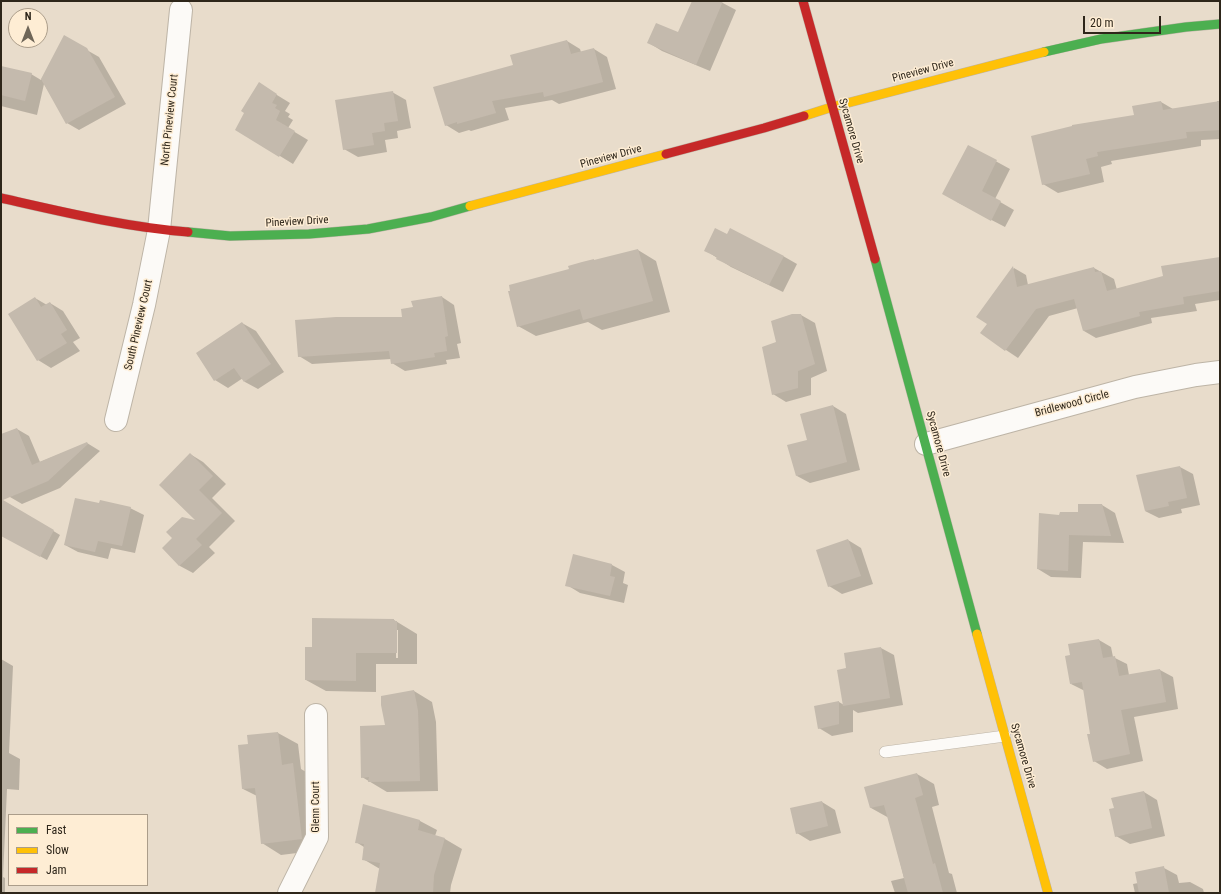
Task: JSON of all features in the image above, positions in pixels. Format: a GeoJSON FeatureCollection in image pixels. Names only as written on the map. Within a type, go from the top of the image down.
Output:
{"type":"FeatureCollection","features":[{"type":"Feature","properties":{"kind":"street","name":"Sycamore Drive"},"geometry":{"type":"LineString","coordinates":[[803,1],[926,444],[1048,893]]}},
{"type":"Feature","properties":{"kind":"street","name":"North Pineview Court"},"geometry":{"type":"LineString","coordinates":[[160,230],[181,10]]}},
{"type":"Feature","properties":{"kind":"street","name":"Pineview Drive"},"geometry":{"type":"LineString","coordinates":[[1,198],[74,215],[160,230],[230,236],[309,234],[368,229],[431,217],[764,128],[832,107],[1016,59],[1101,39],[1186,27],[1220,24]]}},
{"type":"Feature","properties":{"kind":"street","name":"South Pineview Court"},"geometry":{"type":"LineString","coordinates":[[116,420],[144,305],[160,230]]}},
{"type":"Feature","properties":{"kind":"street","name":"Bridlewood Circle"},"geometry":{"type":"LineString","coordinates":[[926,444],[1135,387],[1220,372]]}},
{"type":"Feature","properties":{"kind":"street","name":"Glenn Court"},"geometry":{"type":"LineString","coordinates":[[289,893],[317,837],[316,715]]}},
{"type":"Feature","properties":{"kind":"lane"},"geometry":{"type":"LineString","coordinates":[[885,752],[1005,736]]}},
{"type":"Feature","properties":{"kind":"building"},"geometry":{"type":"Polygon","coordinates":[[[692,1],[723,1],[696,65],[647,43],[656,23],[678,32],[692,1]]]}},
{"type":"Feature","properties":{"kind":"building"},"geometry":{"type":"Polygon","coordinates":[[[64,35],[87,48],[115,97],[66,124],[41,79],[64,35]]]}},
{"type":"Feature","properties":{"kind":"building"},"geometry":{"type":"Polygon","coordinates":[[[567,40],[571,54],[594,48],[603,82],[544,97],[543,92],[492,101],[496,113],[445,126],[433,87],[513,65],[510,55],[567,40]]]}},
{"type":"Feature","properties":{"kind":"building"},"geometry":{"type":"Polygon","coordinates":[[[1,66],[32,73],[25,101],[1,95],[1,66]]]}},
{"type":"Feature","properties":{"kind":"building"},"geometry":{"type":"Polygon","coordinates":[[[259,82],[277,94],[272,103],[277,105],[275,108],[280,111],[276,120],[295,131],[279,157],[235,130],[244,113],[241,111],[259,82]]]}},
{"type":"Feature","properties":{"kind":"building"},"geometry":{"type":"Polygon","coordinates":[[[393,91],[398,121],[384,123],[385,131],[372,133],[374,145],[343,150],[335,100],[393,91]]]}},
{"type":"Feature","properties":{"kind":"building"},"geometry":{"type":"Polygon","coordinates":[[[1161,101],[1163,110],[1220,101],[1220,130],[1186,132],[1187,138],[1097,152],[1098,156],[1086,159],[1090,174],[1042,185],[1031,136],[1072,125],[1134,115],[1132,106],[1161,101]]]}},
{"type":"Feature","properties":{"kind":"building"},"geometry":{"type":"Polygon","coordinates":[[[968,145],[997,160],[982,191],[1001,201],[991,221],[942,194],[968,145]]]}},
{"type":"Feature","properties":{"kind":"building"},"geometry":{"type":"Polygon","coordinates":[[[715,228],[727,234],[730,228],[784,256],[769,285],[716,259],[717,257],[704,251],[715,228]]]}},
{"type":"Feature","properties":{"kind":"building"},"geometry":{"type":"Polygon","coordinates":[[[638,249],[653,301],[583,320],[580,309],[517,327],[508,291],[510,291],[509,285],[569,269],[568,266],[582,262],[638,249]]]}},
{"type":"Feature","properties":{"kind":"building"},"geometry":{"type":"Polygon","coordinates":[[[1220,257],[1220,291],[1183,297],[1184,304],[1139,312],[1140,316],[1083,331],[1074,299],[1036,309],[1005,351],[980,333],[987,324],[976,317],[1013,266],[1017,287],[1094,267],[1095,272],[1101,271],[1107,291],[1163,276],[1161,266],[1220,257]]]}},
{"type":"Feature","properties":{"kind":"building"},"geometry":{"type":"Polygon","coordinates":[[[442,296],[448,336],[445,337],[447,351],[434,353],[435,357],[391,364],[389,351],[298,357],[295,320],[336,317],[402,317],[401,309],[413,307],[411,301],[442,296]]]}},
{"type":"Feature","properties":{"kind":"building"},"geometry":{"type":"Polygon","coordinates":[[[35,297],[41,307],[50,302],[67,330],[61,334],[67,343],[37,361],[8,314],[35,297]]]}},
{"type":"Feature","properties":{"kind":"building"},"geometry":{"type":"Polygon","coordinates":[[[792,314],[801,314],[815,364],[798,371],[798,388],[772,395],[762,347],[776,342],[771,321],[792,314]]]}},
{"type":"Feature","properties":{"kind":"building"},"geometry":{"type":"Polygon","coordinates":[[[242,322],[271,364],[244,382],[234,368],[214,381],[196,353],[242,322]]]}},
{"type":"Feature","properties":{"kind":"building"},"geometry":{"type":"Polygon","coordinates":[[[833,405],[847,462],[796,476],[787,445],[807,440],[800,414],[833,405]]]}},
{"type":"Feature","properties":{"kind":"building"},"geometry":{"type":"Polygon","coordinates":[[[17,428],[32,465],[87,442],[88,444],[48,481],[3,500],[54,530],[40,557],[1,536],[1,434],[17,428]]]}},
{"type":"Feature","properties":{"kind":"building"},"geometry":{"type":"Polygon","coordinates":[[[190,453],[213,476],[199,490],[222,513],[196,539],[202,545],[179,566],[162,548],[172,538],[166,532],[182,517],[195,520],[159,485],[190,453]]]}},
{"type":"Feature","properties":{"kind":"building"},"geometry":{"type":"Polygon","coordinates":[[[1180,466],[1187,498],[1168,502],[1169,506],[1145,511],[1136,475],[1180,466]]]}},
{"type":"Feature","properties":{"kind":"building"},"geometry":{"type":"Polygon","coordinates":[[[75,498],[99,503],[100,500],[131,507],[122,546],[98,541],[95,552],[64,545],[75,498]]]}},
{"type":"Feature","properties":{"kind":"building"},"geometry":{"type":"Polygon","coordinates":[[[1078,504],[1102,504],[1111,536],[1069,535],[1068,571],[1037,569],[1039,513],[1059,515],[1060,512],[1078,512],[1078,504]]]}},
{"type":"Feature","properties":{"kind":"building"},"geometry":{"type":"Polygon","coordinates":[[[848,539],[861,576],[828,587],[816,550],[848,539]]]}},
{"type":"Feature","properties":{"kind":"building"},"geometry":{"type":"Polygon","coordinates":[[[573,554],[612,564],[610,576],[615,577],[610,596],[565,586],[573,554]]]}},
{"type":"Feature","properties":{"kind":"building"},"geometry":{"type":"Polygon","coordinates":[[[312,618],[394,619],[394,621],[397,621],[397,653],[356,653],[356,681],[305,680],[305,647],[312,647],[312,618]]]}},
{"type":"Feature","properties":{"kind":"building"},"geometry":{"type":"Polygon","coordinates":[[[1099,639],[1103,658],[1115,656],[1119,676],[1160,669],[1166,702],[1121,710],[1130,754],[1093,762],[1087,734],[1090,734],[1082,682],[1070,684],[1065,656],[1070,655],[1068,644],[1099,639]]]}},
{"type":"Feature","properties":{"kind":"building"},"geometry":{"type":"Polygon","coordinates":[[[881,647],[890,698],[843,706],[837,670],[846,668],[844,653],[881,647]]]}},
{"type":"Feature","properties":{"kind":"building"},"geometry":{"type":"Polygon","coordinates":[[[414,690],[418,711],[420,781],[368,782],[369,777],[361,778],[360,726],[385,725],[381,705],[381,696],[414,690]]]}},
{"type":"Feature","properties":{"kind":"building"},"geometry":{"type":"Polygon","coordinates":[[[839,701],[839,724],[818,729],[814,706],[839,701]]]}},
{"type":"Feature","properties":{"kind":"building"},"geometry":{"type":"Polygon","coordinates":[[[278,732],[282,765],[293,763],[302,839],[261,844],[255,788],[242,789],[238,745],[248,744],[247,735],[278,732]]]}},
{"type":"Feature","properties":{"kind":"building"},"geometry":{"type":"Polygon","coordinates":[[[917,773],[923,795],[915,798],[933,864],[935,863],[943,893],[908,893],[884,805],[870,808],[864,787],[917,773]]]}},
{"type":"Feature","properties":{"kind":"building"},"geometry":{"type":"Polygon","coordinates":[[[1144,791],[1152,828],[1115,837],[1109,809],[1114,808],[1111,798],[1144,791]]]}},
{"type":"Feature","properties":{"kind":"building"},"geometry":{"type":"Polygon","coordinates":[[[822,801],[828,826],[796,834],[790,808],[822,801]]]}},
{"type":"Feature","properties":{"kind":"building"},"geometry":{"type":"Polygon","coordinates":[[[363,804],[420,820],[418,830],[445,838],[434,875],[433,893],[375,893],[380,863],[362,860],[364,844],[355,843],[363,804]]]}},
{"type":"Feature","properties":{"kind":"building"},"geometry":{"type":"Polygon","coordinates":[[[1164,866],[1169,893],[1139,893],[1135,872],[1164,866]]]}},
{"type":"Feature","properties":{"kind":"traffic: fast"},"geometry":{"type":"LineString","coordinates":[[1044,52],[1101,39],[1186,27],[1220,24]]}},
{"type":"Feature","properties":{"kind":"traffic: fast"},"geometry":{"type":"LineString","coordinates":[[188,232],[230,236],[309,234],[368,229],[431,217],[470,206]]}},
{"type":"Feature","properties":{"kind":"traffic: fast"},"geometry":{"type":"LineString","coordinates":[[875,259],[977,634]]}},
{"type":"Feature","properties":{"kind":"traffic: slow"},"geometry":{"type":"LineString","coordinates":[[804,116],[832,107],[1044,52]]}},
{"type":"Feature","properties":{"kind":"traffic: slow"},"geometry":{"type":"LineString","coordinates":[[470,206],[666,154]]}},
{"type":"Feature","properties":{"kind":"traffic: slow"},"geometry":{"type":"LineString","coordinates":[[977,634],[1048,893]]}},
{"type":"Feature","properties":{"kind":"traffic: jam"},"geometry":{"type":"LineString","coordinates":[[803,1],[875,259]]}},
{"type":"Feature","properties":{"kind":"traffic: jam"},"geometry":{"type":"LineString","coordinates":[[666,154],[804,116]]}},
{"type":"Feature","properties":{"kind":"traffic: jam"},"geometry":{"type":"LineString","coordinates":[[1,198],[117,223],[188,232]]}}]}
